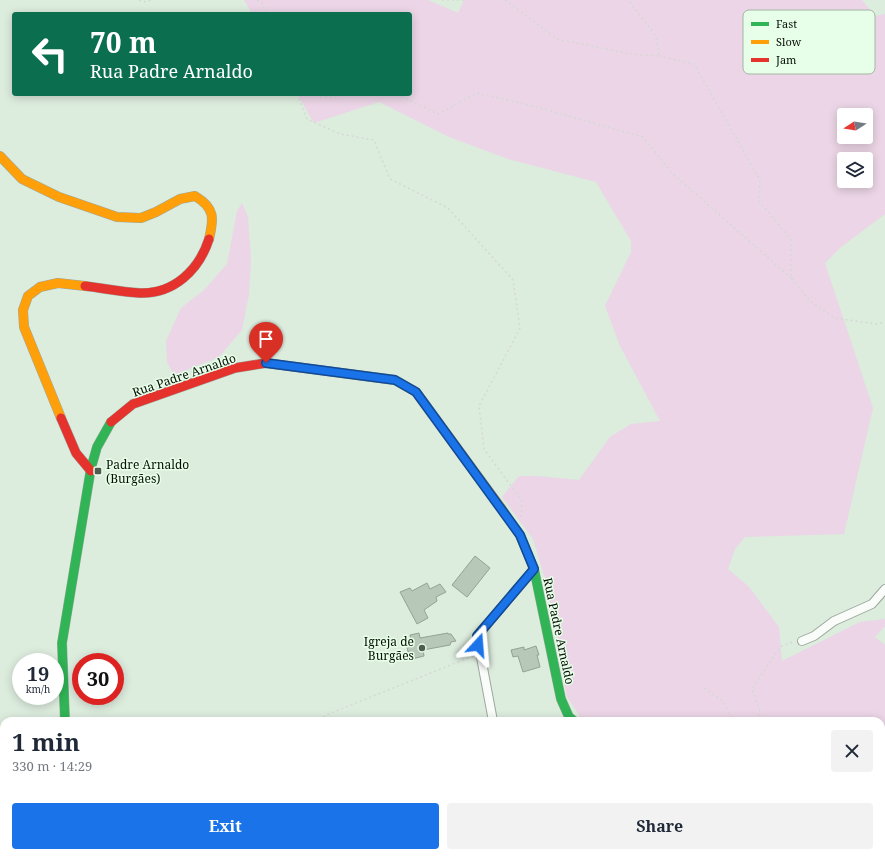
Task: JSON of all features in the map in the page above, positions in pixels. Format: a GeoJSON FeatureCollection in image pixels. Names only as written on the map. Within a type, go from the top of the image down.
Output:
{"type":"FeatureCollection","features":[{"type":"Feature","properties":{"kind":"street"},"geometry":{"type":"LineString","coordinates":[[0,156],[22,179],[59,197],[117,217],[140,218],[180,200],[195,196],[205,201],[212,213],[211,229],[203,255],[191,272],[174,286],[154,292],[140,293],[58,283],[40,287],[28,296],[23,310],[24,327],[76,453],[90,471]]}},
{"type":"Feature","properties":{"kind":"street","name":"Rua Padre Arnaldo"},"geometry":{"type":"LineString","coordinates":[[64,717],[62,643],[90,471],[97,447],[111,421],[133,404],[235,368],[266,363],[395,380],[416,392],[520,535],[534,569],[561,699],[569,717]]}},
{"type":"Feature","properties":{"kind":"street"},"geometry":{"type":"LineString","coordinates":[[492,717],[477,636],[534,569]]}},
{"type":"Feature","properties":{"kind":"street"},"geometry":{"type":"LineString","coordinates":[[802,640],[814,636],[834,621],[872,604],[885,589]]}},
{"type":"Feature","properties":{"kind":"path"},"geometry":{"type":"LineString","coordinates":[[139,0],[146,2],[151,0]]}},
{"type":"Feature","properties":{"kind":"path"},"geometry":{"type":"LineString","coordinates":[[257,0],[262,3],[265,12]]}},
{"type":"Feature","properties":{"kind":"path"},"geometry":{"type":"LineString","coordinates":[[442,0],[467,0]]}},
{"type":"Feature","properties":{"kind":"path"},"geometry":{"type":"LineString","coordinates":[[505,0],[557,39],[631,54],[659,56],[694,64],[760,180],[759,201],[791,239],[791,278]]}},
{"type":"Feature","properties":{"kind":"path"},"geometry":{"type":"LineString","coordinates":[[628,0],[656,36],[659,56]]}},
{"type":"Feature","properties":{"kind":"path"},"geometry":{"type":"LineString","coordinates":[[401,96],[438,114],[477,93],[529,105],[643,137],[672,173],[791,278],[810,301],[834,318],[877,324],[885,322]]}},
{"type":"Feature","properties":{"kind":"path"},"geometry":{"type":"LineString","coordinates":[[298,96],[307,120],[340,134],[374,140],[390,179],[448,208],[513,280],[520,328],[479,406],[484,449],[522,501],[520,535]]}},
{"type":"Feature","properties":{"kind":"path"},"geometry":{"type":"LineString","coordinates":[[319,96],[341,96]]}},
{"type":"Feature","properties":{"kind":"path"},"geometry":{"type":"LineString","coordinates":[[759,717],[760,710],[752,689],[780,647],[790,642],[802,640]]}},
{"type":"Feature","properties":{"kind":"path"},"geometry":{"type":"LineString","coordinates":[[324,717],[480,653]]}},
{"type":"Feature","properties":{"kind":"path"},"geometry":{"type":"LineString","coordinates":[[704,688],[723,701],[731,717]]}},
{"type":"Feature","properties":{"kind":"shaded area"},"geometry":{"type":"Polygon","coordinates":[[[244,0],[428,0],[458,13],[464,0],[862,0],[870,10],[743,10],[743,74],[875,74],[875,16],[885,14],[885,214],[841,247],[825,263],[873,408],[844,534],[745,537],[735,549],[728,569],[749,587],[779,627],[782,661],[860,622],[885,619],[885,626],[875,637],[885,645],[885,717],[580,717],[567,697],[546,582],[533,539],[502,497],[519,476],[579,480],[610,437],[631,424],[660,421],[620,346],[605,306],[631,252],[631,241],[596,182],[508,159],[449,137],[379,102],[314,123],[298,96],[412,96],[412,12],[251,12],[244,0]]]}},
{"type":"Feature","properties":{"kind":"shaded area"},"geometry":{"type":"Polygon","coordinates":[[[242,203],[248,217],[251,258],[249,294],[242,330],[219,357],[174,375],[167,362],[166,341],[181,308],[204,290],[227,264],[237,211],[242,203]]]}},
{"type":"Feature","properties":{"kind":"building"},"geometry":{"type":"Polygon","coordinates":[[[475,556],[490,568],[467,597],[452,585],[475,556]]]}},
{"type":"Feature","properties":{"kind":"building"},"geometry":{"type":"Polygon","coordinates":[[[427,583],[430,589],[440,584],[446,592],[436,597],[437,601],[424,610],[428,618],[417,624],[400,592],[410,588],[412,591],[427,583]]]}},
{"type":"Feature","properties":{"kind":"building","name":"Igreja de Burgães"},"geometry":{"type":"Polygon","coordinates":[[[419,633],[420,638],[448,633],[451,634],[456,641],[451,642],[450,645],[423,650],[424,656],[412,659],[411,652],[408,652],[406,641],[411,640],[410,635],[419,633]]]}},
{"type":"Feature","properties":{"kind":"building"},"geometry":{"type":"Polygon","coordinates":[[[536,646],[539,655],[537,655],[540,667],[523,672],[518,656],[513,657],[511,650],[524,647],[524,650],[536,646]]]}},
{"type":"Feature","properties":{"kind":"traffic: fast"},"geometry":{"type":"LineString","coordinates":[[65,717],[62,643],[91,468],[97,447],[111,422]]}},
{"type":"Feature","properties":{"kind":"traffic: fast"},"geometry":{"type":"LineString","coordinates":[[501,508],[520,535],[534,569],[561,699],[569,717]]}},
{"type":"Feature","properties":{"kind":"traffic: slow"},"geometry":{"type":"LineString","coordinates":[[0,156],[22,179],[59,197],[117,217],[141,218],[180,199],[195,196],[202,200],[210,209],[212,225],[209,239]]}},
{"type":"Feature","properties":{"kind":"traffic: slow"},"geometry":{"type":"LineString","coordinates":[[61,418],[24,327],[23,310],[28,296],[40,287],[58,283],[85,286]]}},
{"type":"Feature","properties":{"kind":"traffic: slow"},"geometry":{"type":"LineString","coordinates":[[334,372],[395,380],[416,392],[501,508]]}},
{"type":"Feature","properties":{"kind":"traffic: jam"},"geometry":{"type":"LineString","coordinates":[[85,286],[140,293],[164,289],[174,285],[192,270],[199,261],[209,239]]}},
{"type":"Feature","properties":{"kind":"traffic: jam"},"geometry":{"type":"LineString","coordinates":[[111,422],[133,404],[235,368],[266,363],[334,372]]}},
{"type":"Feature","properties":{"kind":"traffic: jam"},"geometry":{"type":"LineString","coordinates":[[61,418],[76,453],[91,471]]}},
{"type":"Feature","properties":{"kind":"place","name":"Padre Arnaldo (Burgães)"},"geometry":{"type":"Point","coordinates":[98,471]}},
{"type":"Feature","properties":{"kind":"place","name":"Igreja de Burgães"},"geometry":{"type":"Point","coordinates":[422,648]}},
{"type":"Feature","properties":{"kind":"route"},"geometry":{"type":"LineString","coordinates":[[266,363],[395,380],[416,392],[520,535],[534,569],[477,636],[478,645]]}}]}
